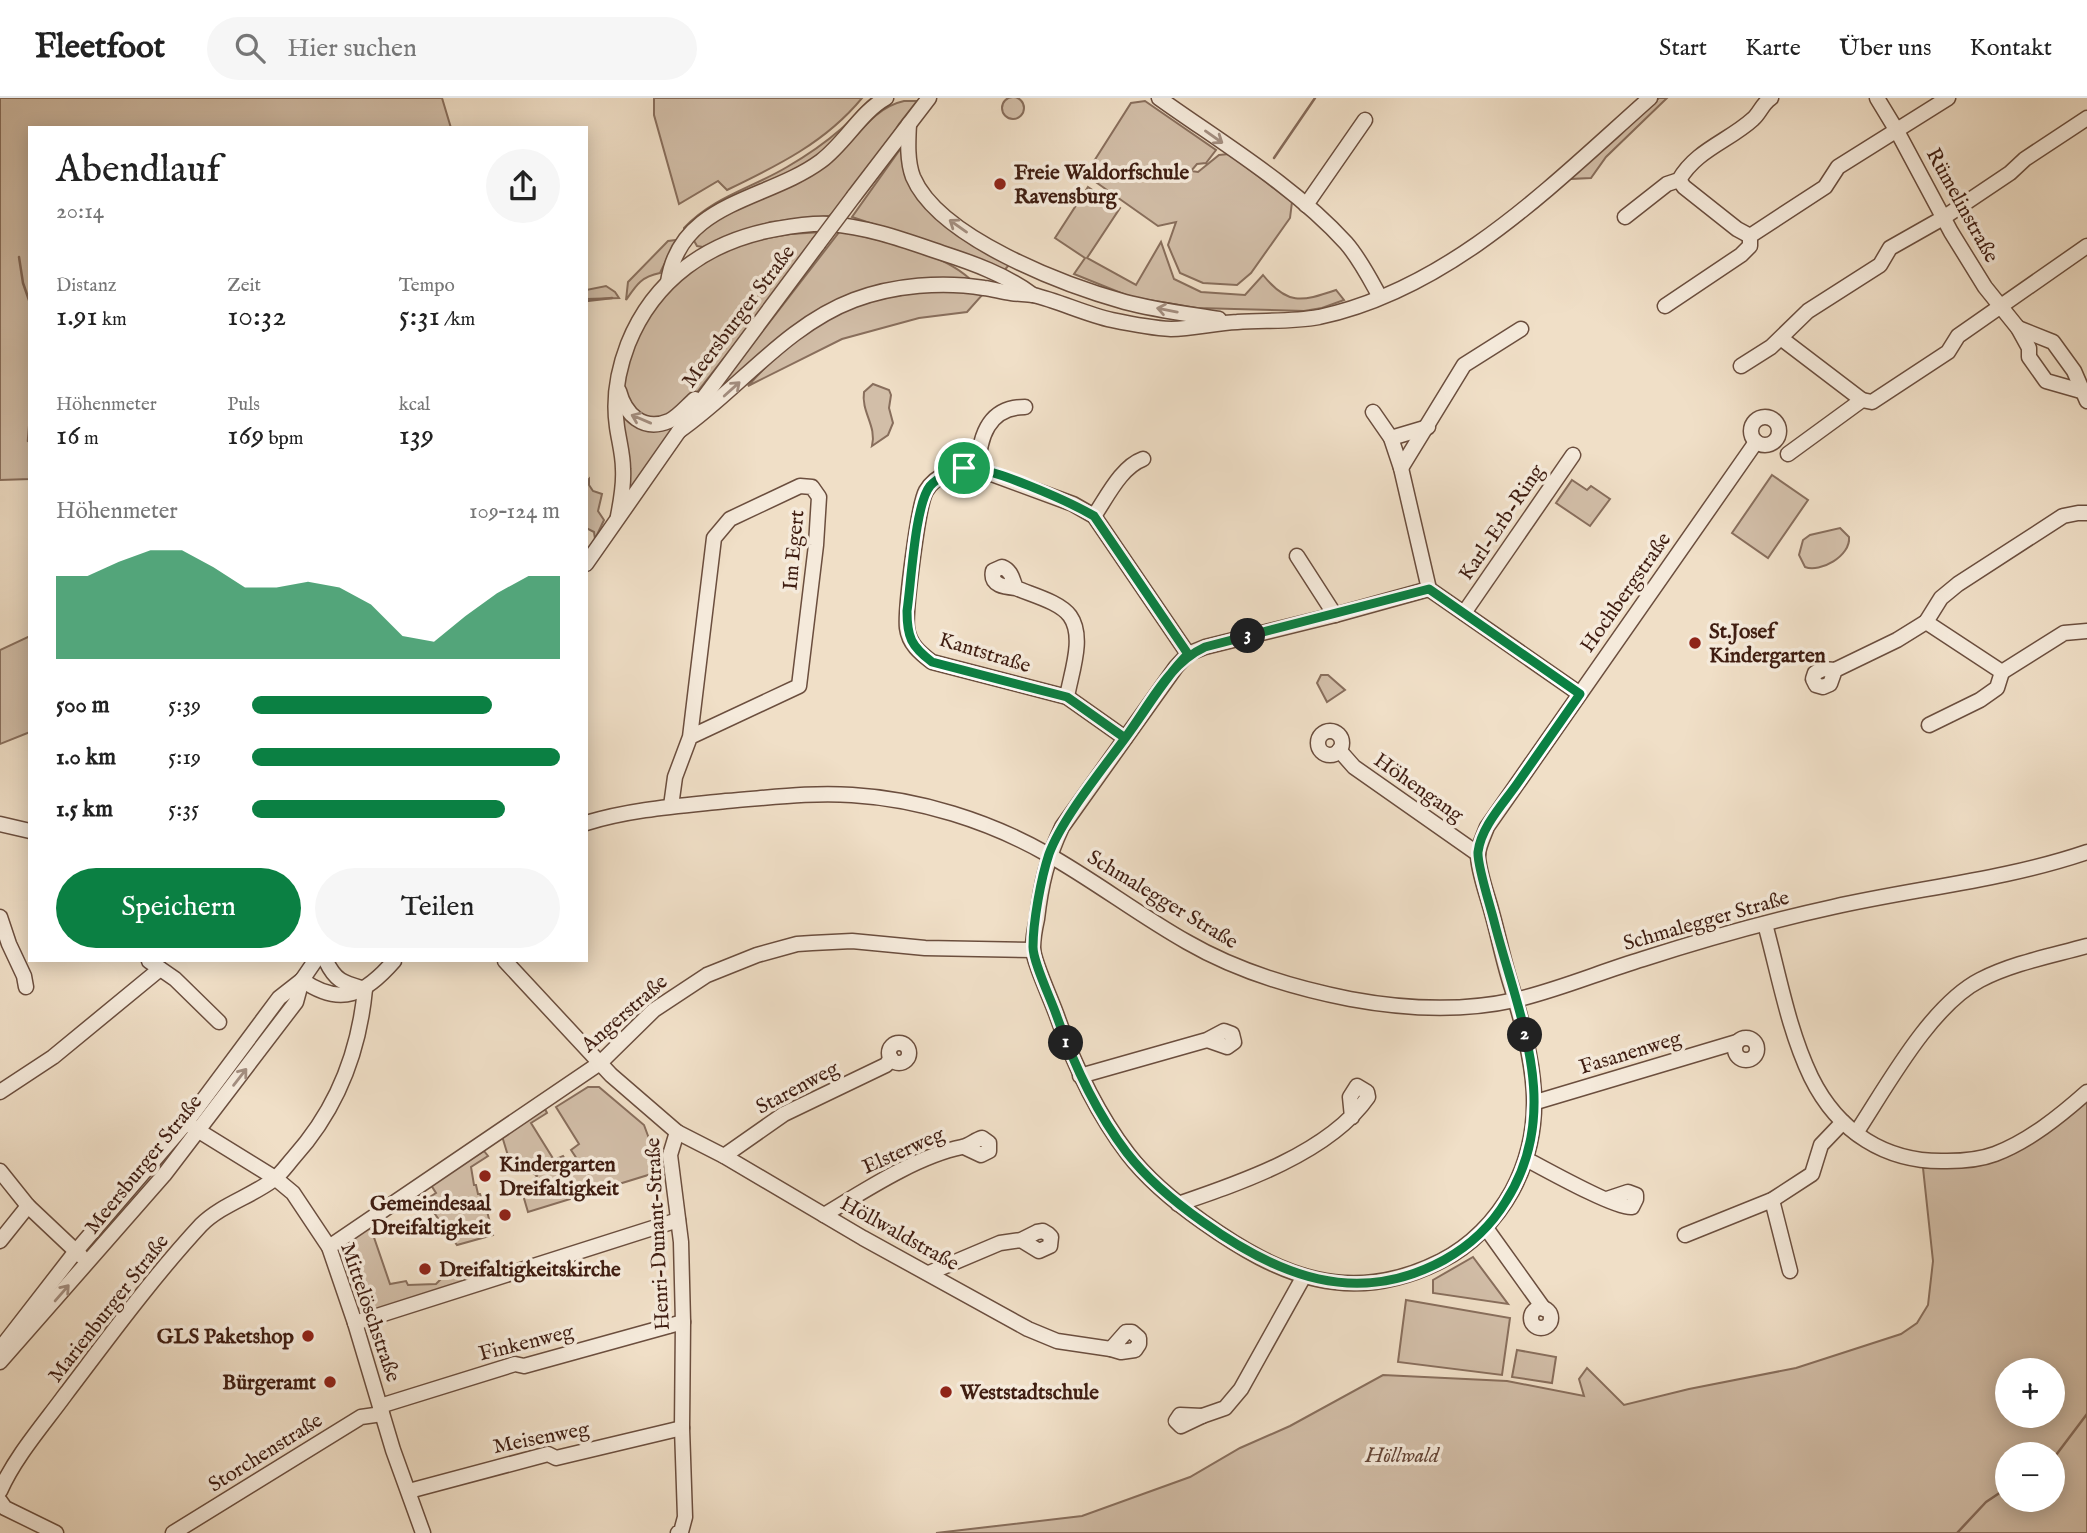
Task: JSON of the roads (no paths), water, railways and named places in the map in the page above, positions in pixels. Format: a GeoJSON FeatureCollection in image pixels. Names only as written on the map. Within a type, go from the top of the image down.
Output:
{"type":"FeatureCollection","features":[{"type":"Feature","properties":{"kind":"street"},"geometry":{"type":"LineString","coordinates":[[668,282],[671,264],[696,228],[727,205],[791,179],[812,167],[834,151],[870,109],[886,98]]}},
{"type":"Feature","properties":{"kind":"street","name":"Meersburger Straße"},"geometry":{"type":"LineString","coordinates":[[588,561],[679,431],[929,98]]}},
{"type":"Feature","properties":{"kind":"street"},"geometry":{"type":"LineString","coordinates":[[1159,98],[1302,202],[1346,243],[1380,297]]}},
{"type":"Feature","properties":{"kind":"street"},"geometry":{"type":"LineString","coordinates":[[679,431],[708,411],[773,350],[802,330],[853,300],[914,286],[982,287],[1034,295],[1102,318],[1173,329],[1234,322],[1307,319],[1348,309],[1380,297],[1457,257],[1492,233],[1552,185],[1650,98]]}},
{"type":"Feature","properties":{"kind":"street"},"geometry":{"type":"LineString","coordinates":[[1625,217],[1667,184],[1679,180],[1687,165],[1755,118],[1764,103],[1771,98]]}},
{"type":"Feature","properties":{"kind":"street","name":"Rümelinstraße"},"geometry":{"type":"LineString","coordinates":[[1877,98],[1943,218],[1985,287],[2018,328],[2034,343],[2053,342],[2074,371],[2084,396]]}},
{"type":"Feature","properties":{"kind":"street"},"geometry":{"type":"LineString","coordinates":[[1750,236],[1825,187],[1838,167],[1948,98]]}},
{"type":"Feature","properties":{"kind":"street"},"geometry":{"type":"LineString","coordinates":[[1741,366],[1782,339],[1808,310],[1880,265],[1890,248],[1943,218],[2087,118]]}},
{"type":"Feature","properties":{"kind":"street"},"geometry":{"type":"LineString","coordinates":[[1302,202],[1365,120]]}},
{"type":"Feature","properties":{"kind":"street"},"geometry":{"type":"LineString","coordinates":[[909,124],[909,159],[912,175],[920,190],[942,215],[992,248],[1032,268],[1106,296],[1234,322]]}},
{"type":"Feature","properties":{"kind":"street"},"geometry":{"type":"LineString","coordinates":[[1679,180],[1705,204],[1750,236]]}},
{"type":"Feature","properties":{"kind":"street"},"geometry":{"type":"LineString","coordinates":[[618,516],[624,466],[615,415],[624,354],[650,302],[692,261],[729,242],[763,232],[827,224],[898,237],[978,265],[1034,295]]}},
{"type":"Feature","properties":{"kind":"street"},"geometry":{"type":"LineString","coordinates":[[1665,306],[1741,255],[1750,246],[1750,236]]}},
{"type":"Feature","properties":{"kind":"street"},"geometry":{"type":"LineString","coordinates":[[1782,339],[1862,400],[1872,402],[1948,352],[1958,336],[2087,246]]}},
{"type":"Feature","properties":{"kind":"street"},"geometry":{"type":"LineString","coordinates":[[942,253],[967,270],[982,287]]}},
{"type":"Feature","properties":{"kind":"street"},"geometry":{"type":"LineString","coordinates":[[1401,468],[1465,365],[1521,329]]}},
{"type":"Feature","properties":{"kind":"street","name":"Rümelinstraße"},"geometry":{"type":"LineString","coordinates":[[2034,343],[2029,356],[2046,381],[2062,384],[2084,396]]}},
{"type":"Feature","properties":{"kind":"street"},"geometry":{"type":"LineString","coordinates":[[2062,384],[2074,371]]}},
{"type":"Feature","properties":{"kind":"street"},"geometry":{"type":"LineString","coordinates":[[618,386],[622,404],[631,416],[650,424],[660,424],[671,420],[717,380]]}},
{"type":"Feature","properties":{"kind":"street"},"geometry":{"type":"LineString","coordinates":[[1788,454],[1862,400]]}},
{"type":"Feature","properties":{"kind":"street"},"geometry":{"type":"LineString","coordinates":[[978,469],[984,431],[992,421],[1009,409],[1025,407]]}},
{"type":"Feature","properties":{"kind":"street","name":"Karl-Erb-Ring"},"geometry":{"type":"LineString","coordinates":[[1373,412],[1391,438],[1401,468],[1429,589],[1580,694]]}},
{"type":"Feature","properties":{"kind":"street"},"geometry":{"type":"LineString","coordinates":[[1391,438],[1427,427]]}},
{"type":"Feature","properties":{"kind":"street","name":"Hochbergstraße"},"geometry":{"type":"LineString","coordinates":[[1478,854],[1487,827],[1756,442]]}},
{"type":"Feature","properties":{"kind":"street","name":"Karl-Erb-Ring"},"geometry":{"type":"LineString","coordinates":[[1464,613],[1573,455]]}},
{"type":"Feature","properties":{"kind":"street"},"geometry":{"type":"LineString","coordinates":[[1143,459],[1134,462],[1125,472],[1094,516],[1188,654],[1062,827],[1049,855],[1041,884],[1033,950],[1080,1076],[1129,1155],[1178,1204],[1248,1252],[1276,1267],[1304,1276],[1362,1284],[1397,1279],[1444,1260],[1486,1228],[1509,1197],[1526,1159],[1536,1102],[1533,1073],[1478,854]]}},
{"type":"Feature","properties":{"kind":"street","name":"Kantstraße"},"geometry":{"type":"LineString","coordinates":[[1094,516],[1073,504],[978,469],[964,468],[945,474],[929,487],[922,499],[907,611],[907,630],[918,652],[932,662],[1067,697],[1125,738]]}},
{"type":"Feature","properties":{"kind":"street","name":"Im Egert"},"geometry":{"type":"LineString","coordinates":[[671,806],[675,777],[690,737],[714,538],[730,519],[800,486],[812,487],[818,497],[816,545],[799,686],[690,737]]}},
{"type":"Feature","properties":{"kind":"street"},"geometry":{"type":"LineString","coordinates":[[1835,670],[1897,640],[1926,622],[1941,598],[1958,584],[2063,516],[2087,513]]}},
{"type":"Feature","properties":{"kind":"street"},"geometry":{"type":"LineString","coordinates":[[1297,556],[1335,615]]}},
{"type":"Feature","properties":{"kind":"street"},"geometry":{"type":"LineString","coordinates":[[1016,588],[1069,614],[1075,628],[1076,648],[1067,697]]}},
{"type":"Feature","properties":{"kind":"street","name":"Karl-Erb-Ring"},"geometry":{"type":"LineString","coordinates":[[1188,654],[1205,647],[1429,589]]}},
{"type":"Feature","properties":{"kind":"street"},"geometry":{"type":"LineString","coordinates":[[1926,622],[2002,672]]}},
{"type":"Feature","properties":{"kind":"street"},"geometry":{"type":"LineString","coordinates":[[1929,725],[1997,688],[2002,672],[2064,633],[2087,631]]}},
{"type":"Feature","properties":{"kind":"street","name":"Höhengang"},"geometry":{"type":"LineString","coordinates":[[1339,750],[1354,767],[1478,854]]}},
{"type":"Feature","properties":{"kind":"street","name":"Schmalegger Straße"},"geometry":{"type":"LineString","coordinates":[[588,822],[630,812],[671,806],[812,795],[872,797],[929,808],[981,824],[1023,841],[1190,944],[1234,966],[1321,993],[1406,1006],[1485,1005],[1515,1000],[1765,924],[1833,907],[2021,869],[2087,852]]}},
{"type":"Feature","properties":{"kind":"street"},"geometry":{"type":"LineString","coordinates":[[0,824],[28,831]]}},
{"type":"Feature","properties":{"kind":"street"},"geometry":{"type":"LineString","coordinates":[[0,917],[26,987]]}},
{"type":"Feature","properties":{"kind":"street"},"geometry":{"type":"LineString","coordinates":[[1765,924],[1802,1055],[1825,1100],[1843,1122],[1876,1147],[1913,1161],[1975,1160],[2015,1144],[2048,1123],[2087,1092]]}},
{"type":"Feature","properties":{"kind":"street","name":"Angerstraße"},"geometry":{"type":"LineString","coordinates":[[329,1247],[600,1063],[654,1010],[698,980],[738,962],[797,944],[852,941],[925,948],[1033,950]]}},
{"type":"Feature","properties":{"kind":"street"},"geometry":{"type":"LineString","coordinates":[[1856,1133],[1914,1046],[1941,1011],[1961,992],[2010,968],[2087,946]]}},
{"type":"Feature","properties":{"kind":"street","name":"Meersburger Straße"},"geometry":{"type":"LineString","coordinates":[[0,1349],[76,1251],[192,1127],[296,1002],[302,980],[314,962]]}},
{"type":"Feature","properties":{"kind":"street"},"geometry":{"type":"LineString","coordinates":[[326,962],[331,972],[340,981],[365,989]]}},
{"type":"Feature","properties":{"kind":"street"},"geometry":{"type":"LineString","coordinates":[[302,980],[322,991],[338,995],[365,989],[393,962]]}},
{"type":"Feature","properties":{"kind":"street","name":"Henri-Dunant-Straße"},"geometry":{"type":"LineString","coordinates":[[506,962],[600,1063],[677,1132],[670,1155],[681,1242],[683,1322],[685,1517],[679,1532]]}},
{"type":"Feature","properties":{"kind":"street"},"geometry":{"type":"LineString","coordinates":[[0,1092],[53,1057],[155,965],[175,979],[219,1022]]}},
{"type":"Feature","properties":{"kind":"street"},"geometry":{"type":"LineString","coordinates":[[275,1178],[314,1134],[348,1070],[361,1023],[365,989]]}},
{"type":"Feature","properties":{"kind":"street"},"geometry":{"type":"LineString","coordinates":[[1080,1076],[1113,1069],[1207,1040]]}},
{"type":"Feature","properties":{"kind":"street","name":"Fasanenweg"},"geometry":{"type":"LineString","coordinates":[[1536,1102],[1737,1042]]}},
{"type":"Feature","properties":{"kind":"street","name":"Starenweg"},"geometry":{"type":"LineString","coordinates":[[724,1156],[784,1114],[886,1065],[891,1059]]}},
{"type":"Feature","properties":{"kind":"street"},"geometry":{"type":"LineString","coordinates":[[1178,1204],[1230,1187],[1275,1168],[1326,1137],[1352,1117]]}},
{"type":"Feature","properties":{"kind":"street"},"geometry":{"type":"LineString","coordinates":[[1685,1236],[1772,1200],[1812,1174],[1821,1145],[1843,1122]]}},
{"type":"Feature","properties":{"kind":"street","name":"Meersburger Straße"},"geometry":{"type":"LineString","coordinates":[[0,1362],[136,1209],[192,1127]]}},
{"type":"Feature","properties":{"kind":"street","name":"Mittelöschstraße"},"geometry":{"type":"LineString","coordinates":[[192,1127],[275,1178],[293,1193],[329,1247],[393,1450],[423,1533]]}},
{"type":"Feature","properties":{"kind":"street","name":"Höllwaldstraße"},"geometry":{"type":"LineString","coordinates":[[677,1132],[1028,1329],[1057,1341],[1111,1349]]}},
{"type":"Feature","properties":{"kind":"street","name":"Elsterweg"},"geometry":{"type":"LineString","coordinates":[[824,1214],[875,1184],[945,1152],[964,1147]]}},
{"type":"Feature","properties":{"kind":"street"},"geometry":{"type":"LineString","coordinates":[[1526,1159],[1607,1199]]}},
{"type":"Feature","properties":{"kind":"street"},"geometry":{"type":"LineString","coordinates":[[1,1173],[28,1206],[89,1263]]}},
{"type":"Feature","properties":{"kind":"street","name":"Marienburger Straße"},"geometry":{"type":"LineString","coordinates":[[0,1491],[35,1436],[122,1318],[203,1223],[275,1178]]}},
{"type":"Feature","properties":{"kind":"street"},"geometry":{"type":"LineString","coordinates":[[1772,1200],[1790,1271]]}},
{"type":"Feature","properties":{"kind":"street"},"geometry":{"type":"LineString","coordinates":[[0,1241],[28,1206]]}},
{"type":"Feature","properties":{"kind":"street"},"geometry":{"type":"LineString","coordinates":[[355,1323],[678,1220]]}},
{"type":"Feature","properties":{"kind":"street"},"geometry":{"type":"LineString","coordinates":[[1486,1228],[1544,1309]]}},
{"type":"Feature","properties":{"kind":"street"},"geometry":{"type":"LineString","coordinates":[[929,1273],[1000,1243],[1021,1240]]}},
{"type":"Feature","properties":{"kind":"street"},"geometry":{"type":"LineString","coordinates":[[1202,1416],[1225,1408],[1235,1397],[1304,1276]]}},
{"type":"Feature","properties":{"kind":"street","name":"Finkenweg"},"geometry":{"type":"LineString","coordinates":[[381,1410],[515,1364],[524,1366],[683,1322]]}},
{"type":"Feature","properties":{"kind":"street","name":"Storchenstraße"},"geometry":{"type":"LineString","coordinates":[[173,1533],[362,1418],[381,1410]]}},
{"type":"Feature","properties":{"kind":"street","name":"Meisenweg"},"geometry":{"type":"LineString","coordinates":[[409,1491],[548,1454],[556,1458],[682,1428]]}},
{"type":"Feature","properties":{"kind":"street"},"geometry":{"type":"LineString","coordinates":[[0,1501],[5,1508],[56,1533]]}},
{"type":"Feature","properties":{"kind":"waterway"},"geometry":{"type":"LineString","coordinates":[[1274,158],[1315,98]]}},
{"type":"Feature","properties":{"kind":"waterway"},"geometry":{"type":"LineString","coordinates":[[19,257],[28,297]]}},
{"type":"Feature","properties":{"kind":"waterway"},"geometry":{"type":"LineString","coordinates":[[588,301],[612,298]]}},
{"type":"Feature","properties":{"kind":"waterway"},"geometry":{"type":"LineString","coordinates":[[2065,1443],[2087,1414]]}},
{"type":"Feature","properties":{"kind":"waterway"},"geometry":{"type":"LineString","coordinates":[[1957,1533],[1995,1496]]}},
{"type":"Feature","properties":{"kind":"place","name":"Freie Waldorfschule Ravensburg"},"geometry":{"type":"Point","coordinates":[1000,184]}},
{"type":"Feature","properties":{"kind":"place","name":"St.Josef Kindergarten"},"geometry":{"type":"Point","coordinates":[1695,643]}},
{"type":"Feature","properties":{"kind":"place","name":"Kindergarten Dreifaltigkeit"},"geometry":{"type":"Point","coordinates":[485,1176]}},
{"type":"Feature","properties":{"kind":"place","name":"Gemeindesaal Dreifaltigkeit"},"geometry":{"type":"Point","coordinates":[505,1215]}},
{"type":"Feature","properties":{"kind":"place","name":"Dreifaltigkeitskirche"},"geometry":{"type":"Point","coordinates":[425,1269]}},
{"type":"Feature","properties":{"kind":"place","name":"GLS Paketshop"},"geometry":{"type":"Point","coordinates":[308,1336]}},
{"type":"Feature","properties":{"kind":"place","name":"Bürgeramt"},"geometry":{"type":"Point","coordinates":[330,1382]}},
{"type":"Feature","properties":{"kind":"place","name":"Weststadtschule"},"geometry":{"type":"Point","coordinates":[946,1392]}},
{"type":"Feature","properties":{"kind":"park label","name":"Höllwald"},"geometry":{"type":"Point","coordinates":[1402,1455]}}]}
